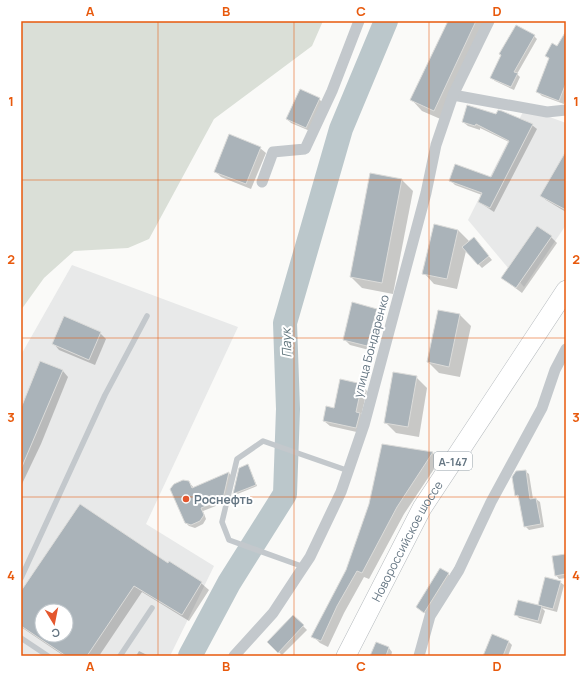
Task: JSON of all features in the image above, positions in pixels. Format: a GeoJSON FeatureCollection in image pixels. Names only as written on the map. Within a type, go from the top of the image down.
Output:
{"type":"FeatureCollection","features":[{"type":"Feature","properties":{"kind":"highway","name":"Новороссийское шоссе"},"geometry":{"type":"LineString","coordinates":[[346,656],[422,508],[566,290]]}},
{"type":"Feature","properties":{"kind":"street"},"geometry":{"type":"LineString","coordinates":[[262,182],[273,152],[305,149],[332,91],[359,21]]}},
{"type":"Feature","properties":{"kind":"street","name":"улица Бондаренко"},"geometry":{"type":"LineString","coordinates":[[234,656],[273,613],[304,567],[332,511],[349,471],[364,425],[426,193],[436,145],[454,95],[489,21]]}},
{"type":"Feature","properties":{"kind":"street"},"geometry":{"type":"LineString","coordinates":[[454,95],[547,112],[566,110]]}},
{"type":"Feature","properties":{"kind":"street"},"geometry":{"type":"LineString","coordinates":[[419,656],[430,616],[459,570],[494,496],[542,408],[555,370],[566,349]]}},
{"type":"Feature","properties":{"kind":"lane"},"geometry":{"type":"LineString","coordinates":[[21,578],[105,395],[146,316]]}},
{"type":"Feature","properties":{"kind":"lane"},"geometry":{"type":"LineString","coordinates":[[304,567],[229,540],[222,522],[237,459],[263,441],[349,471]]}},
{"type":"Feature","properties":{"kind":"lane"},"geometry":{"type":"LineString","coordinates":[[120,656],[152,608]]}},
{"type":"Feature","properties":{"kind":"lane"},"geometry":{"type":"LineString","coordinates":[[21,638],[48,656]]}},
{"type":"Feature","properties":{"kind":"shaded area"},"geometry":{"type":"Polygon","coordinates":[[[21,21],[323,21],[312,46],[214,119],[149,239],[128,248],[74,251],[44,278],[21,310],[21,21]]]}},
{"type":"Feature","properties":{"kind":"shaded area"},"geometry":{"type":"Polygon","coordinates":[[[525,108],[566,123],[566,225],[524,287],[468,220],[525,108]]]}},
{"type":"Feature","properties":{"kind":"shaded area"},"geometry":{"type":"Polygon","coordinates":[[[72,265],[238,327],[146,524],[214,566],[170,656],[21,656],[21,355],[72,265]]]}},
{"type":"Feature","properties":{"kind":"building"},"geometry":{"type":"Polygon","coordinates":[[[448,21],[476,21],[434,111],[410,100],[448,21]]]}},
{"type":"Feature","properties":{"kind":"building"},"geometry":{"type":"Polygon","coordinates":[[[516,25],[535,35],[514,72],[518,73],[511,87],[490,78],[501,55],[499,54],[516,25]]]}},
{"type":"Feature","properties":{"kind":"building"},"geometry":{"type":"Polygon","coordinates":[[[566,31],[566,83],[559,101],[536,92],[549,58],[545,56],[552,43],[557,46],[566,31]]]}},
{"type":"Feature","properties":{"kind":"building"},"geometry":{"type":"Polygon","coordinates":[[[300,89],[320,98],[306,128],[286,119],[300,89]]]}},
{"type":"Feature","properties":{"kind":"building"},"geometry":{"type":"Polygon","coordinates":[[[467,105],[496,114],[498,110],[502,111],[533,124],[490,208],[478,202],[482,193],[449,181],[455,164],[491,177],[509,141],[476,124],[475,126],[462,122],[467,105]]]}},
{"type":"Feature","properties":{"kind":"building"},"geometry":{"type":"Polygon","coordinates":[[[229,134],[261,147],[246,184],[214,172],[229,134]]]}},
{"type":"Feature","properties":{"kind":"building"},"geometry":{"type":"Polygon","coordinates":[[[566,151],[566,210],[540,196],[566,151]]]}},
{"type":"Feature","properties":{"kind":"building"},"geometry":{"type":"Polygon","coordinates":[[[370,173],[402,179],[382,283],[350,277],[370,173]]]}},
{"type":"Feature","properties":{"kind":"building"},"geometry":{"type":"Polygon","coordinates":[[[434,224],[458,230],[447,279],[422,274],[434,224]]]}},
{"type":"Feature","properties":{"kind":"building"},"geometry":{"type":"Polygon","coordinates":[[[537,226],[552,236],[516,288],[501,278],[537,226]]]}},
{"type":"Feature","properties":{"kind":"building"},"geometry":{"type":"Polygon","coordinates":[[[474,237],[489,256],[478,265],[462,247],[474,237]]]}},
{"type":"Feature","properties":{"kind":"building"},"geometry":{"type":"Polygon","coordinates":[[[352,302],[377,309],[367,346],[343,340],[352,302]]]}},
{"type":"Feature","properties":{"kind":"building"},"geometry":{"type":"Polygon","coordinates":[[[438,310],[460,314],[449,367],[427,362],[438,310]]]}},
{"type":"Feature","properties":{"kind":"building"},"geometry":{"type":"Polygon","coordinates":[[[64,316],[101,332],[89,360],[52,344],[64,316]]]}},
{"type":"Feature","properties":{"kind":"building"},"geometry":{"type":"Polygon","coordinates":[[[40,361],[63,370],[21,469],[21,408],[40,361]]]}},
{"type":"Feature","properties":{"kind":"building"},"geometry":{"type":"Polygon","coordinates":[[[393,372],[417,376],[408,427],[384,423],[393,372]]]}},
{"type":"Feature","properties":{"kind":"building"},"geometry":{"type":"Polygon","coordinates":[[[340,379],[362,384],[356,412],[360,413],[356,428],[323,421],[326,406],[334,408],[340,379]]]}},
{"type":"Feature","properties":{"kind":"building"},"geometry":{"type":"Polygon","coordinates":[[[382,444],[433,452],[397,507],[362,573],[357,571],[337,606],[321,641],[311,637],[346,570],[369,504],[382,444]]]}},
{"type":"Feature","properties":{"kind":"building"},"geometry":{"type":"Polygon","coordinates":[[[248,464],[256,485],[233,494],[239,468],[248,464]]]}},
{"type":"Feature","properties":{"kind":"building"},"geometry":{"type":"Polygon","coordinates":[[[526,470],[530,499],[536,498],[541,524],[524,527],[518,495],[515,496],[512,477],[516,471],[526,470]]]}},
{"type":"Feature","properties":{"kind":"building"},"geometry":{"type":"Polygon","coordinates":[[[229,472],[223,499],[201,508],[204,515],[200,521],[191,525],[185,523],[170,489],[174,484],[183,480],[189,481],[192,488],[229,472]]]}},
{"type":"Feature","properties":{"kind":"building"},"geometry":{"type":"Polygon","coordinates":[[[80,504],[168,563],[169,561],[202,582],[182,615],[134,586],[87,656],[66,656],[46,643],[74,643],[74,603],[34,603],[34,635],[21,626],[21,591],[80,504]]]}},
{"type":"Feature","properties":{"kind":"building"},"geometry":{"type":"Polygon","coordinates":[[[566,554],[566,574],[555,576],[552,556],[566,554]]]}},
{"type":"Feature","properties":{"kind":"building"},"geometry":{"type":"Polygon","coordinates":[[[440,568],[449,573],[424,613],[416,607],[440,568]]]}},
{"type":"Feature","properties":{"kind":"building"},"geometry":{"type":"Polygon","coordinates":[[[545,577],[561,581],[553,609],[538,605],[545,577]]]}},
{"type":"Feature","properties":{"kind":"building"},"geometry":{"type":"Polygon","coordinates":[[[518,600],[542,606],[538,621],[514,615],[518,600]]]}},
{"type":"Feature","properties":{"kind":"building"},"geometry":{"type":"Polygon","coordinates":[[[293,615],[304,625],[278,653],[267,642],[293,615]]]}},
{"type":"Feature","properties":{"kind":"building"},"geometry":{"type":"Polygon","coordinates":[[[492,634],[509,641],[503,656],[483,656],[492,634]]]}},
{"type":"Feature","properties":{"kind":"building"},"geometry":{"type":"Polygon","coordinates":[[[376,642],[389,647],[386,656],[370,656],[376,642]]]}},
{"type":"Feature","properties":{"kind":"waterway","name":"Паук"},"geometry":{"type":"LineString","coordinates":[[190,656],[229,583],[285,494],[288,409],[285,323],[341,129],[386,21]]}},
{"type":"Feature","properties":{"kind":"place","name":"Роснефть"},"geometry":{"type":"Point","coordinates":[186,499]}}]}
